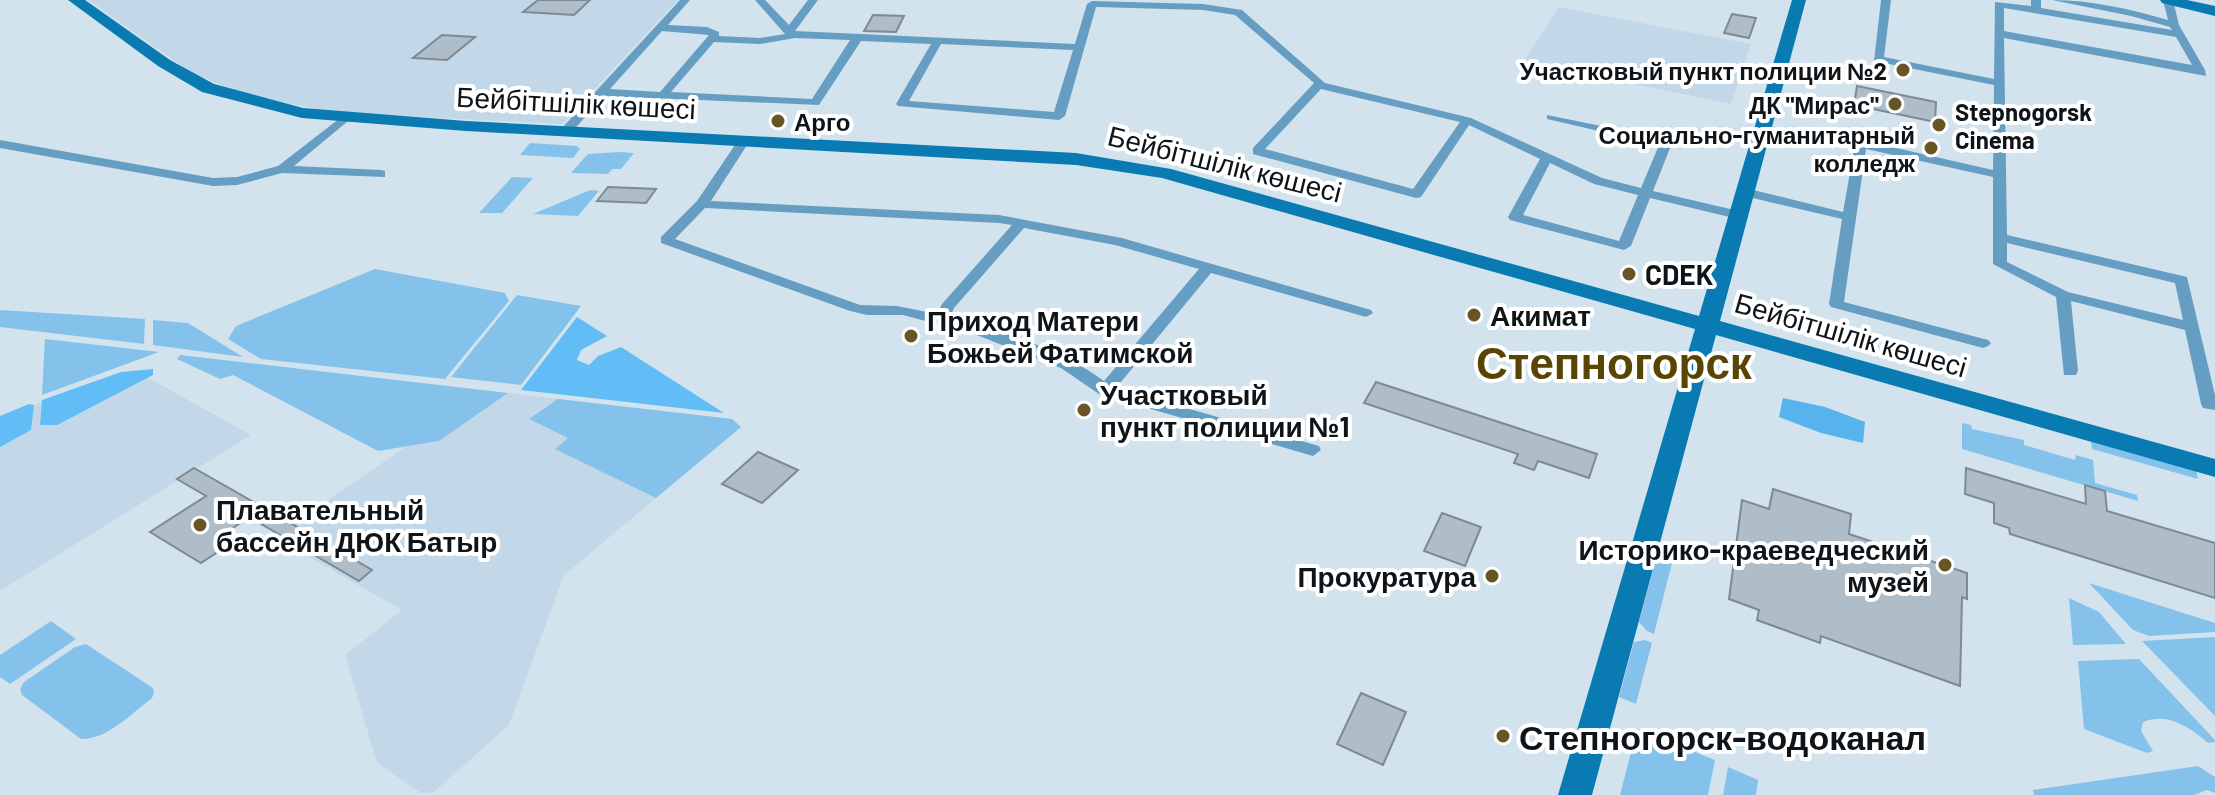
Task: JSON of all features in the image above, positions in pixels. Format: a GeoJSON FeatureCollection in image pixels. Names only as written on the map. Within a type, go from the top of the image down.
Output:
{"type":"FeatureCollection","features":[{"type":"Feature","properties":{"kind":"street","name":"Бейбітшілік көшесі"},"geometry":{"type":"LineString","coordinates":[[75,0],[164,63],[208,88],[274,108],[344,119],[1060,158],[1130,166],[2215,468]]}},
{"type":"Feature","properties":{"kind":"street"},"geometry":{"type":"LineString","coordinates":[[566,131],[685,0]]}},
{"type":"Feature","properties":{"kind":"street"},"geometry":{"type":"LineString","coordinates":[[760,0],[792,34]]}},
{"type":"Feature","properties":{"kind":"street"},"geometry":{"type":"LineString","coordinates":[[792,34],[813,0]]}},
{"type":"Feature","properties":{"kind":"street"},"geometry":{"type":"LineString","coordinates":[[1575,795],[1799,0]]}},
{"type":"Feature","properties":{"kind":"street"},"geometry":{"type":"LineString","coordinates":[[1886,0],[1878,59],[1999,83]]}},
{"type":"Feature","properties":{"kind":"street"},"geometry":{"type":"LineString","coordinates":[[2057,0],[2132,13],[2174,25]]}},
{"type":"Feature","properties":{"kind":"street"},"geometry":{"type":"LineString","coordinates":[[2001,34],[2202,74],[2174,25],[2167,0],[2215,11]]}},
{"type":"Feature","properties":{"kind":"street"},"geometry":{"type":"LineString","coordinates":[[938,41],[902,104],[1059,116],[1092,4],[1203,7],[1238,12],[1320,83],[1257,151],[1416,194],[1467,120]]}},
{"type":"Feature","properties":{"kind":"street"},"geometry":{"type":"LineString","coordinates":[[2181,35],[2036,5],[1999,4],[2000,264],[2063,295],[2193,327]]}},
{"type":"Feature","properties":{"kind":"street"},"geometry":{"type":"LineString","coordinates":[[659,28],[707,30],[715,34],[662,96]]}},
{"type":"Feature","properties":{"kind":"street"},"geometry":{"type":"LineString","coordinates":[[712,39],[760,41],[792,34],[1079,47]]}},
{"type":"Feature","properties":{"kind":"street"},"geometry":{"type":"LineString","coordinates":[[602,92],[815,103],[858,37]]}},
{"type":"Feature","properties":{"kind":"street"},"geometry":{"type":"LineString","coordinates":[[1318,85],[1467,120],[1598,181],[1738,215]]}},
{"type":"Feature","properties":{"kind":"street"},"geometry":{"type":"LineString","coordinates":[[1547,158],[1515,217],[1624,246],[1666,143],[1551,117]]}},
{"type":"Feature","properties":{"kind":"street"},"geometry":{"type":"LineString","coordinates":[[0,144],[213,182],[264,176],[282,169],[344,119]]}},
{"type":"Feature","properties":{"kind":"street"},"geometry":{"type":"LineString","coordinates":[[743,142],[702,204],[666,240],[859,309],[899,310],[942,319],[1051,358],[1091,376],[1105,390],[1313,450]]}},
{"type":"Feature","properties":{"kind":"street"},"geometry":{"type":"LineString","coordinates":[[1983,343],[1836,304],[1861,144],[2000,175]]}},
{"type":"Feature","properties":{"kind":"street"},"geometry":{"type":"LineString","coordinates":[[282,169],[381,174]]}},
{"type":"Feature","properties":{"kind":"street"},"geometry":{"type":"LineString","coordinates":[[1745,192],[1849,217]]}},
{"type":"Feature","properties":{"kind":"street"},"geometry":{"type":"LineString","coordinates":[[702,204],[999,219],[1117,241],[1366,313]]}},
{"type":"Feature","properties":{"kind":"street"},"geometry":{"type":"LineString","coordinates":[[942,319],[947,307],[1021,223]]}},
{"type":"Feature","properties":{"kind":"street"},"geometry":{"type":"LineString","coordinates":[[2000,237],[2182,280],[2209,404],[2215,405]]}},
{"type":"Feature","properties":{"kind":"street"},"geometry":{"type":"LineString","coordinates":[[1105,390],[1208,267]]}},
{"type":"Feature","properties":{"kind":"street"},"geometry":{"type":"LineString","coordinates":[[2063,295],[2070,371]]}},
{"type":"Feature","properties":{"kind":"shaded area"},"geometry":{"type":"Polygon","coordinates":[[[88,0],[678,0],[562,124],[336,113],[243,94],[192,73],[88,0]]]}},
{"type":"Feature","properties":{"kind":"shaded area"},"geometry":{"type":"Polygon","coordinates":[[[1559,7],[1751,44],[1731,104],[1524,61],[1559,7]]]}},
{"type":"Feature","properties":{"kind":"shaded area"},"geometry":{"type":"Polygon","coordinates":[[[530,143],[577,146],[580,149],[573,158],[520,155],[530,143]]]}},
{"type":"Feature","properties":{"kind":"shaded area"},"geometry":{"type":"Polygon","coordinates":[[[634,153],[621,169],[612,169],[608,174],[571,173],[588,154],[634,153]]]}},
{"type":"Feature","properties":{"kind":"shaded area"},"geometry":{"type":"Polygon","coordinates":[[[512,177],[533,178],[502,213],[479,213],[512,177]]]}},
{"type":"Feature","properties":{"kind":"shaded area"},"geometry":{"type":"Polygon","coordinates":[[[590,190],[599,191],[578,216],[533,214],[590,190]]]}},
{"type":"Feature","properties":{"kind":"shaded area"},"geometry":{"type":"Polygon","coordinates":[[[375,269],[505,293],[509,301],[445,379],[261,359],[228,339],[236,326],[375,269]]]}},
{"type":"Feature","properties":{"kind":"shaded area"},"geometry":{"type":"Polygon","coordinates":[[[517,295],[581,306],[521,385],[451,377],[517,295]]]}},
{"type":"Feature","properties":{"kind":"shaded area"},"geometry":{"type":"Polygon","coordinates":[[[0,310],[145,319],[144,344],[0,327],[0,310]]]}},
{"type":"Feature","properties":{"kind":"shaded area"},"geometry":{"type":"Polygon","coordinates":[[[577,317],[607,336],[581,350],[577,360],[589,365],[598,356],[621,347],[724,413],[521,390],[577,317]]]}},
{"type":"Feature","properties":{"kind":"shaded area"},"geometry":{"type":"Polygon","coordinates":[[[153,320],[188,323],[243,357],[153,345],[153,320]]]}},
{"type":"Feature","properties":{"kind":"shaded area"},"geometry":{"type":"Polygon","coordinates":[[[45,339],[159,352],[42,395],[45,339]]]}},
{"type":"Feature","properties":{"kind":"shaded area"},"geometry":{"type":"Polygon","coordinates":[[[180,355],[508,393],[439,441],[378,451],[233,375],[220,379],[177,359],[180,355]]]}},
{"type":"Feature","properties":{"kind":"shaded area"},"geometry":{"type":"Polygon","coordinates":[[[153,369],[153,375],[57,425],[40,425],[42,400],[121,372],[153,369]]]}},
{"type":"Feature","properties":{"kind":"shaded area"},"geometry":{"type":"Polygon","coordinates":[[[138,372],[251,435],[0,591],[0,417],[120,374],[138,372]]]}},
{"type":"Feature","properties":{"kind":"shaded area"},"geometry":{"type":"Polygon","coordinates":[[[508,393],[732,419],[741,427],[564,575],[509,725],[434,792],[421,793],[377,763],[345,655],[402,610],[274,537],[407,446],[439,441],[508,393]]]}},
{"type":"Feature","properties":{"kind":"shaded area"},"geometry":{"type":"Polygon","coordinates":[[[1783,398],[1825,407],[1865,422],[1863,443],[1821,433],[1779,417],[1783,398]]]}},
{"type":"Feature","properties":{"kind":"shaded area"},"geometry":{"type":"Polygon","coordinates":[[[558,399],[732,419],[741,427],[656,498],[555,449],[568,438],[529,419],[558,399]]]}},
{"type":"Feature","properties":{"kind":"shaded area"},"geometry":{"type":"Polygon","coordinates":[[[29,404],[34,405],[31,430],[0,447],[0,416],[29,404]]]}},
{"type":"Feature","properties":{"kind":"shaded area"},"geometry":{"type":"Polygon","coordinates":[[[1962,423],[1971,425],[1972,429],[2024,440],[2024,445],[2075,460],[2076,455],[2093,460],[2095,483],[2137,495],[2138,501],[1962,449],[1962,423]]]}},
{"type":"Feature","properties":{"kind":"shaded area"},"geometry":{"type":"Polygon","coordinates":[[[2091,440],[2196,469],[2198,479],[2092,449],[2091,440]]]}},
{"type":"Feature","properties":{"kind":"shaded area"},"geometry":{"type":"Polygon","coordinates":[[[1667,548],[1675,551],[1654,634],[1639,622],[1657,555],[1667,548]]]}},
{"type":"Feature","properties":{"kind":"shaded area"},"geometry":{"type":"Polygon","coordinates":[[[2089,583],[2215,623],[2215,632],[2149,636],[2133,630],[2089,583]]]}},
{"type":"Feature","properties":{"kind":"shaded area"},"geometry":{"type":"Polygon","coordinates":[[[2069,598],[2099,612],[2126,644],[2073,645],[2069,598]]]}},
{"type":"Feature","properties":{"kind":"shaded area"},"geometry":{"type":"Polygon","coordinates":[[[51,621],[76,639],[10,684],[0,677],[0,655],[51,621]]]}},
{"type":"Feature","properties":{"kind":"shaded area"},"geometry":{"type":"Polygon","coordinates":[[[2215,637],[2215,716],[2142,641],[2215,637]]]}},
{"type":"Feature","properties":{"kind":"shaded area"},"geometry":{"type":"Polygon","coordinates":[[[1645,640],[1652,643],[1636,704],[1619,697],[1634,642],[1645,640]]]}},
{"type":"Feature","properties":{"kind":"shaded area"},"geometry":{"type":"Polygon","coordinates":[[[86,644],[153,688],[154,693],[152,698],[110,730],[81,739],[22,695],[20,689],[24,682],[75,647],[86,644]]]}},
{"type":"Feature","properties":{"kind":"shaded area"},"geometry":{"type":"Polygon","coordinates":[[[2139,659],[2215,742],[2208,743],[2170,720],[2152,719],[2143,722],[2141,731],[2153,751],[2147,753],[2084,729],[2078,661],[2139,659]]]}},
{"type":"Feature","properties":{"kind":"shaded area"},"geometry":{"type":"Polygon","coordinates":[[[1637,729],[1715,760],[1708,795],[1620,795],[1637,729]]]}},
{"type":"Feature","properties":{"kind":"shaded area"},"geometry":{"type":"Polygon","coordinates":[[[2198,766],[2215,777],[2215,793],[2207,790],[2194,795],[2034,795],[2033,790],[2198,766]]]}},
{"type":"Feature","properties":{"kind":"shaded area"},"geometry":{"type":"Polygon","coordinates":[[[1728,767],[1758,780],[1756,795],[1723,795],[1728,767]]]}},
{"type":"Feature","properties":{"kind":"building"},"geometry":{"type":"Polygon","coordinates":[[[538,0],[590,0],[574,15],[523,12],[538,0]]]}},
{"type":"Feature","properties":{"kind":"building"},"geometry":{"type":"Polygon","coordinates":[[[1732,14],[1756,18],[1749,38],[1724,33],[1732,14]]]}},
{"type":"Feature","properties":{"kind":"building"},"geometry":{"type":"Polygon","coordinates":[[[873,15],[904,16],[896,32],[864,31],[873,15]]]}},
{"type":"Feature","properties":{"kind":"building"},"geometry":{"type":"Polygon","coordinates":[[[442,35],[475,37],[447,60],[413,58],[442,35]]]}},
{"type":"Feature","properties":{"kind":"building","name":"ДК \"Мирас\""},"geometry":{"type":"Polygon","coordinates":[[[1857,86],[1936,102],[1935,122],[1854,105],[1857,86]]]}},
{"type":"Feature","properties":{"kind":"building"},"geometry":{"type":"Polygon","coordinates":[[[608,187],[656,189],[646,203],[597,201],[608,187]]]}},
{"type":"Feature","properties":{"kind":"building"},"geometry":{"type":"Polygon","coordinates":[[[1376,382],[1597,454],[1589,478],[1538,461],[1534,470],[1514,463],[1518,454],[1364,403],[1376,382]]]}},
{"type":"Feature","properties":{"kind":"building"},"geometry":{"type":"Polygon","coordinates":[[[758,452],[798,470],[762,503],[722,484],[758,452]]]}},
{"type":"Feature","properties":{"kind":"building","name":"Плавательный бассейн ДЮК Батыр"},"geometry":{"type":"Polygon","coordinates":[[[194,468],[372,570],[359,581],[249,517],[226,533],[237,539],[201,563],[150,532],[206,496],[177,479],[194,468]]]}},
{"type":"Feature","properties":{"kind":"building"},"geometry":{"type":"Polygon","coordinates":[[[1966,468],[2086,504],[2085,485],[2105,491],[2107,511],[2215,543],[2215,598],[2010,534],[2009,528],[1994,523],[1994,503],[1965,494],[1966,468]]]}},
{"type":"Feature","properties":{"kind":"building"},"geometry":{"type":"Polygon","coordinates":[[[1773,489],[1851,514],[1849,534],[1967,573],[1967,599],[1962,597],[1960,686],[1821,636],[1820,643],[1757,620],[1759,610],[1729,599],[1742,500],[1769,509],[1773,489]]]}},
{"type":"Feature","properties":{"kind":"building"},"geometry":{"type":"Polygon","coordinates":[[[1442,513],[1481,527],[1465,566],[1424,551],[1442,513]]]}},
{"type":"Feature","properties":{"kind":"building"},"geometry":{"type":"Polygon","coordinates":[[[1361,693],[1406,712],[1383,765],[1337,744],[1361,693]]]}},
{"type":"Feature","properties":{"kind":"place","name":"Участковый пункт полиции №2"},"geometry":{"type":"Point","coordinates":[1903,70]}},
{"type":"Feature","properties":{"kind":"place","name":"ДК \"Мирас\""},"geometry":{"type":"Point","coordinates":[1895,104]}},
{"type":"Feature","properties":{"kind":"place","name":"Арго"},"geometry":{"type":"Point","coordinates":[778,121]}},
{"type":"Feature","properties":{"kind":"place","name":"Stepnogorsk Cinema"},"geometry":{"type":"Point","coordinates":[1939,125]}},
{"type":"Feature","properties":{"kind":"place","name":"Социально-гуманитарный колледж"},"geometry":{"type":"Point","coordinates":[1931,148]}},
{"type":"Feature","properties":{"kind":"place","name":"CDEK"},"geometry":{"type":"Point","coordinates":[1629,274]}},
{"type":"Feature","properties":{"kind":"place","name":"Акимат"},"geometry":{"type":"Point","coordinates":[1474,315]}},
{"type":"Feature","properties":{"kind":"place","name":"Приход Матери Божьей Фатимской"},"geometry":{"type":"Point","coordinates":[911,336]}},
{"type":"Feature","properties":{"kind":"place","name":"Участковый пункт полиции №1"},"geometry":{"type":"Point","coordinates":[1084,410]}},
{"type":"Feature","properties":{"kind":"place","name":"Плавательный бассейн ДЮК Батыр"},"geometry":{"type":"Point","coordinates":[200,525]}},
{"type":"Feature","properties":{"kind":"place","name":"Историко-краеведческий музей"},"geometry":{"type":"Point","coordinates":[1945,565]}},
{"type":"Feature","properties":{"kind":"place","name":"Прокуратура"},"geometry":{"type":"Point","coordinates":[1492,576]}},
{"type":"Feature","properties":{"kind":"place","name":"Степногорск-водоканал"},"geometry":{"type":"Point","coordinates":[1503,736]}},
{"type":"Feature","properties":{"kind":"district","name":"Степногорск"},"geometry":{"type":"Point","coordinates":[1614,361]}}]}
